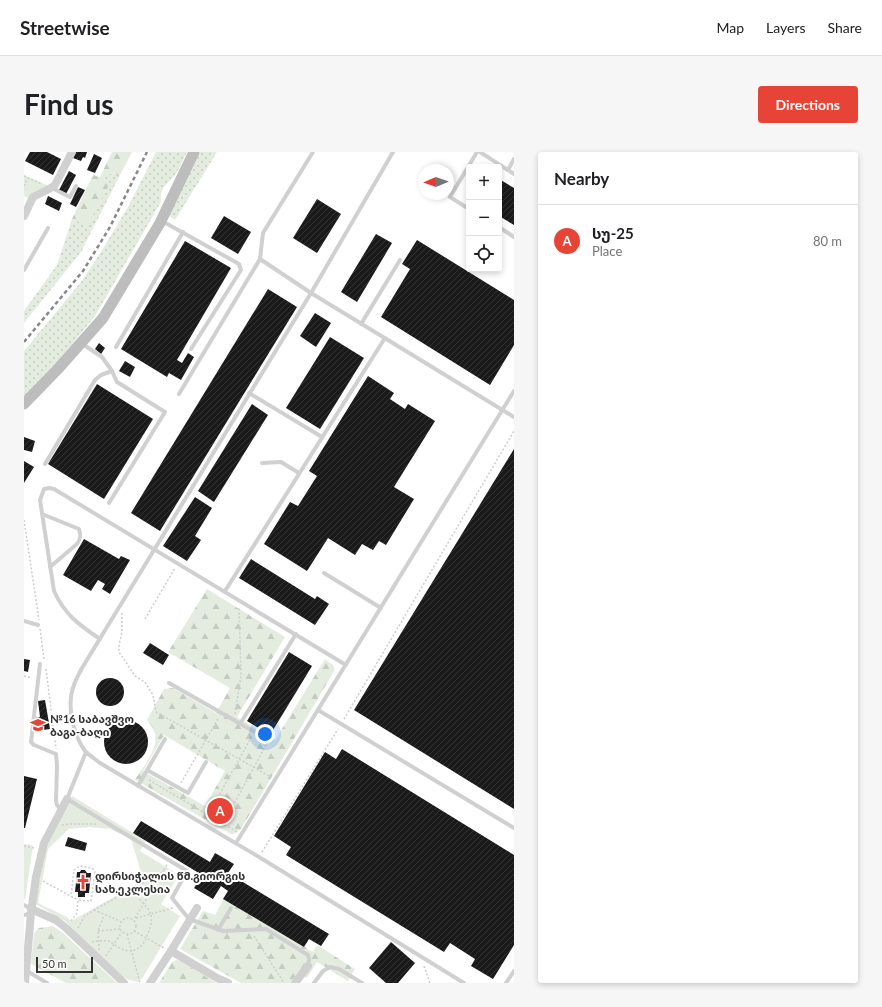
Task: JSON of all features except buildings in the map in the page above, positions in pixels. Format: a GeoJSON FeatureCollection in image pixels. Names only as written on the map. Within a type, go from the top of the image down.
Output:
{"type":"FeatureCollection","features":[{"type":"Feature","properties":{"kind":"main road"},"geometry":{"type":"LineString","coordinates":[[24,404],[57,370],[103,318],[161,220],[194,152]]}},
{"type":"Feature","properties":{"kind":"street"},"geometry":{"type":"LineString","coordinates":[[24,216],[26,205],[33,197],[55,185],[72,152]]}},
{"type":"Feature","properties":{"kind":"street"},"geometry":{"type":"LineString","coordinates":[[25,983],[27,911],[44,843],[67,799]]}},
{"type":"Feature","properties":{"kind":"street"},"geometry":{"type":"LineString","coordinates":[[150,983],[197,908]]}},
{"type":"Feature","properties":{"kind":"street"},"geometry":{"type":"LineString","coordinates":[[27,911],[56,920],[74,935],[124,983]]}},
{"type":"Feature","properties":{"kind":"street"},"geometry":{"type":"LineString","coordinates":[[171,951],[228,983]]}},
{"type":"Feature","properties":{"kind":"street"},"geometry":{"type":"LineString","coordinates":[[295,983],[308,966]]}},
{"type":"Feature","properties":{"kind":"lane"},"geometry":{"type":"LineString","coordinates":[[180,394],[260,259],[263,233],[313,152]]}},
{"type":"Feature","properties":{"kind":"lane"},"geometry":{"type":"LineString","coordinates":[[393,152],[311,293],[100,639],[73,686],[70,701],[78,740],[86,752],[100,763],[236,843],[464,983]]}},
{"type":"Feature","properties":{"kind":"lane"},"geometry":{"type":"LineString","coordinates":[[466,207],[450,197],[478,152],[514,174]]}},
{"type":"Feature","properties":{"kind":"lane"},"geometry":{"type":"LineString","coordinates":[[508,170],[514,159]]}},
{"type":"Feature","properties":{"kind":"lane"},"geometry":{"type":"LineString","coordinates":[[51,188],[70,197],[76,186]]}},
{"type":"Feature","properties":{"kind":"lane"},"geometry":{"type":"LineString","coordinates":[[161,220],[239,264],[241,270],[191,349]]}},
{"type":"Feature","properties":{"kind":"lane"},"geometry":{"type":"LineString","coordinates":[[24,270],[48,228]]}},
{"type":"Feature","properties":{"kind":"lane"},"geometry":{"type":"LineString","coordinates":[[502,229],[514,237]]}},
{"type":"Feature","properties":{"kind":"lane"},"geometry":{"type":"LineString","coordinates":[[116,347],[183,232]]}},
{"type":"Feature","properties":{"kind":"lane"},"geometry":{"type":"LineString","coordinates":[[260,259],[311,293],[514,417]]}},
{"type":"Feature","properties":{"kind":"lane"},"geometry":{"type":"LineString","coordinates":[[361,324],[400,260]]}},
{"type":"Feature","properties":{"kind":"lane"},"geometry":{"type":"LineString","coordinates":[[225,591],[385,338]]}},
{"type":"Feature","properties":{"kind":"lane"},"geometry":{"type":"LineString","coordinates":[[81,343],[102,357],[112,371],[117,382],[165,412],[108,503]]}},
{"type":"Feature","properties":{"kind":"lane"},"geometry":{"type":"LineString","coordinates":[[45,464],[95,380],[101,374],[112,371]]}},
{"type":"Feature","properties":{"kind":"lane"},"geometry":{"type":"LineString","coordinates":[[236,843],[514,391]]}},
{"type":"Feature","properties":{"kind":"lane"},"geometry":{"type":"LineString","coordinates":[[249,393],[322,437]]}},
{"type":"Feature","properties":{"kind":"lane"},"geometry":{"type":"LineString","coordinates":[[262,463],[281,462],[300,473]]}},
{"type":"Feature","properties":{"kind":"lane"},"geometry":{"type":"LineString","coordinates":[[100,639],[76,622],[60,603],[54,591],[40,500],[44,489],[54,489],[346,665]]}},
{"type":"Feature","properties":{"kind":"lane"},"geometry":{"type":"LineString","coordinates":[[42,514],[79,529],[80,534],[80,540],[77,544],[50,567]]}},
{"type":"Feature","properties":{"kind":"lane"},"geometry":{"type":"LineString","coordinates":[[324,574],[381,608]]}},
{"type":"Feature","properties":{"kind":"lane"},"geometry":{"type":"LineString","coordinates":[[24,622],[38,625]]}},
{"type":"Feature","properties":{"kind":"lane"},"geometry":{"type":"LineString","coordinates":[[240,724],[296,634]]}},
{"type":"Feature","properties":{"kind":"lane"},"geometry":{"type":"LineString","coordinates":[[40,664],[31,742],[34,746],[56,754],[56,801],[61,810]]}},
{"type":"Feature","properties":{"kind":"lane"},"geometry":{"type":"LineString","coordinates":[[169,683],[269,740]]}},
{"type":"Feature","properties":{"kind":"lane"},"geometry":{"type":"LineString","coordinates":[[318,710],[514,828]]}},
{"type":"Feature","properties":{"kind":"lane"},"geometry":{"type":"LineString","coordinates":[[138,786],[166,738]]}},
{"type":"Feature","properties":{"kind":"lane"},"geometry":{"type":"LineString","coordinates":[[86,752],[67,799],[187,871],[172,898],[189,919],[223,931],[266,928],[308,954],[308,966]]}},
{"type":"Feature","properties":{"kind":"lane"},"geometry":{"type":"LineString","coordinates":[[147,770],[188,793],[206,762]]}},
{"type":"Feature","properties":{"kind":"lane"},"geometry":{"type":"LineString","coordinates":[[218,930],[231,908]]}},
{"type":"Feature","properties":{"kind":"lane"},"geometry":{"type":"LineString","coordinates":[[314,983],[323,971],[330,967],[339,969],[362,983]]}},
{"type":"Feature","properties":{"kind":"lane"},"geometry":{"type":"LineString","coordinates":[[26,970],[47,983]]}},
{"type":"Feature","properties":{"kind":"lane"},"geometry":{"type":"LineString","coordinates":[[506,983],[514,971]]}},
{"type":"Feature","properties":{"kind":"path"},"geometry":{"type":"LineString","coordinates":[[24,176],[51,188]]}},
{"type":"Feature","properties":{"kind":"path"},"geometry":{"type":"LineString","coordinates":[[24,186],[28,178]]}},
{"type":"Feature","properties":{"kind":"path"},"geometry":{"type":"LineString","coordinates":[[259,857],[341,724],[514,431]]}},
{"type":"Feature","properties":{"kind":"path"},"geometry":{"type":"LineString","coordinates":[[24,520],[37,603],[56,754]]}},
{"type":"Feature","properties":{"kind":"path"},"geometry":{"type":"LineString","coordinates":[[145,619],[178,563]]}},
{"type":"Feature","properties":{"kind":"path"},"geometry":{"type":"LineString","coordinates":[[234,720],[241,676],[239,600]]}},
{"type":"Feature","properties":{"kind":"path"},"geometry":{"type":"LineString","coordinates":[[120,606],[123,615],[119,652],[134,676],[145,682],[153,695],[156,712],[276,779]]}},
{"type":"Feature","properties":{"kind":"path"},"geometry":{"type":"LineString","coordinates":[[24,676],[38,680]]}},
{"type":"Feature","properties":{"kind":"path"},"geometry":{"type":"LineString","coordinates":[[174,795],[221,713]]}},
{"type":"Feature","properties":{"kind":"path"},"geometry":{"type":"LineString","coordinates":[[208,815],[255,732]]}},
{"type":"Feature","properties":{"kind":"path"},"geometry":{"type":"LineString","coordinates":[[223,824],[269,740]]}},
{"type":"Feature","properties":{"kind":"path"},"geometry":{"type":"LineString","coordinates":[[144,777],[242,835]]}},
{"type":"Feature","properties":{"kind":"path"},"geometry":{"type":"LineString","coordinates":[[51,829],[69,824],[110,824]]}},
{"type":"Feature","properties":{"kind":"path"},"geometry":{"type":"LineString","coordinates":[[24,846],[34,848]]}},
{"type":"Feature","properties":{"kind":"path"},"geometry":{"type":"LineString","coordinates":[[135,918],[170,861]]}},
{"type":"Feature","properties":{"kind":"path"},"geometry":{"type":"LineString","coordinates":[[36,877],[78,900],[91,901],[95,872],[92,868],[80,866],[74,870],[71,896]]}},
{"type":"Feature","properties":{"kind":"path"},"geometry":{"type":"LineString","coordinates":[[74,935],[84,917],[164,870]]}},
{"type":"Feature","properties":{"kind":"path"},"geometry":{"type":"LineString","coordinates":[[84,945],[98,940],[108,941],[119,948],[132,951],[137,950],[147,938],[152,924],[151,914],[147,905],[137,898],[131,888]]}},
{"type":"Feature","properties":{"kind":"path"},"geometry":{"type":"LineString","coordinates":[[66,928],[77,913],[78,900]]}},
{"type":"Feature","properties":{"kind":"path"},"geometry":{"type":"LineString","coordinates":[[133,919],[179,906]]}},
{"type":"Feature","properties":{"kind":"path"},"geometry":{"type":"LineString","coordinates":[[94,910],[120,922]]}},
{"type":"Feature","properties":{"kind":"path"},"geometry":{"type":"LineString","coordinates":[[101,962],[98,931],[104,915]]}},
{"type":"Feature","properties":{"kind":"path"},"geometry":{"type":"LineString","coordinates":[[120,922],[127,917],[133,919],[136,924],[134,931]]}},
{"type":"Feature","properties":{"kind":"path"},"geometry":{"type":"LineString","coordinates":[[120,922],[120,929],[122,932],[127,934],[134,931]]}},
{"type":"Feature","properties":{"kind":"path"},"geometry":{"type":"LineString","coordinates":[[98,931],[120,929]]}},
{"type":"Feature","properties":{"kind":"path"},"geometry":{"type":"LineString","coordinates":[[250,929],[284,983]]}},
{"type":"Feature","properties":{"kind":"path"},"geometry":{"type":"LineString","coordinates":[[134,931],[171,951]]}},
{"type":"Feature","properties":{"kind":"path"},"geometry":{"type":"LineString","coordinates":[[101,962],[122,932]]}},
{"type":"Feature","properties":{"kind":"path"},"geometry":{"type":"LineString","coordinates":[[127,934],[140,983]]}},
{"type":"Feature","properties":{"kind":"path"},"geometry":{"type":"LineString","coordinates":[[421,956],[430,983]]}},
{"type":"Feature","properties":{"kind":"green space"},"geometry":{"type":"Polygon","coordinates":[[[112,152],[132,152],[119,177],[113,173],[108,174],[104,179],[110,183],[88,225],[72,219],[93,175],[100,177],[112,152]]]}},
{"type":"Feature","properties":{"kind":"green space"},"geometry":{"type":"Polygon","coordinates":[[[156,152],[187,152],[177,173],[162,190],[161,202],[95,316],[51,370],[24,397],[24,351],[81,282],[101,252],[128,207],[156,152]]]}},
{"type":"Feature","properties":{"kind":"green space"},"geometry":{"type":"Polygon","coordinates":[[[200,152],[217,152],[175,220],[168,215],[200,152]]]}},
{"type":"Feature","properties":{"kind":"green space"},"geometry":{"type":"Polygon","coordinates":[[[113,173],[119,177],[81,252],[24,323],[24,311],[57,265],[72,219],[88,224],[109,184],[104,179],[108,174],[113,173]]]}},
{"type":"Feature","properties":{"kind":"green space"},"geometry":{"type":"Polygon","coordinates":[[[24,175],[49,186],[30,199],[24,196],[24,175]]]}},
{"type":"Feature","properties":{"kind":"green space"},"geometry":{"type":"Polygon","coordinates":[[[207,589],[285,637],[237,717],[275,740],[325,659],[333,665],[335,669],[241,829],[234,834],[231,834],[135,780],[155,746],[156,740],[154,732],[147,720],[164,689],[173,688],[216,713],[230,688],[168,652],[207,589]],[[164,735],[143,771],[205,806],[225,771],[164,735]]]}},
{"type":"Feature","properties":{"kind":"green space"},"geometry":{"type":"Polygon","coordinates":[[[72,796],[146,841],[140,851],[179,875],[161,904],[180,916],[143,977],[138,982],[129,980],[120,975],[65,921],[34,903],[47,843],[72,796]],[[89,827],[69,829],[48,849],[38,903],[67,917],[71,921],[143,879],[131,839],[110,829],[89,827]]]}},
{"type":"Feature","properties":{"kind":"green space"},"geometry":{"type":"Polygon","coordinates":[[[24,844],[33,845],[25,900],[24,899],[24,844]]]}},
{"type":"Feature","properties":{"kind":"green space"},"geometry":{"type":"Polygon","coordinates":[[[224,899],[313,952],[317,945],[355,969],[348,981],[317,962],[307,978],[298,973],[290,983],[241,983],[180,949],[203,911],[215,915],[224,899]]]}},
{"type":"Feature","properties":{"kind":"green space"},"geometry":{"type":"Polygon","coordinates":[[[53,926],[63,933],[117,983],[66,983],[31,964],[34,933],[39,928],[53,926]]]}},
{"type":"Feature","properties":{"kind":"green space"},"geometry":{"type":"Polygon","coordinates":[[[176,960],[181,961],[216,983],[159,983],[172,962],[176,960]]]}},
{"type":"Feature","properties":{"kind":"railway"},"geometry":{"type":"LineString","coordinates":[[24,342],[83,271],[110,227],[147,152]]}},
{"type":"Feature","properties":{"kind":"place","name":"№16 საბავშვო ბაგა-ბაღი"},"geometry":{"type":"Point","coordinates":[38,725]}},
{"type":"Feature","properties":{"kind":"place","name":"სუ-25"},"geometry":{"type":"Point","coordinates":[220,811]}},
{"type":"Feature","properties":{"kind":"place","name":"დირსიჭალის წმ.გიორგის სახ.ეკლესია"},"geometry":{"type":"Point","coordinates":[83,882]}}]}
